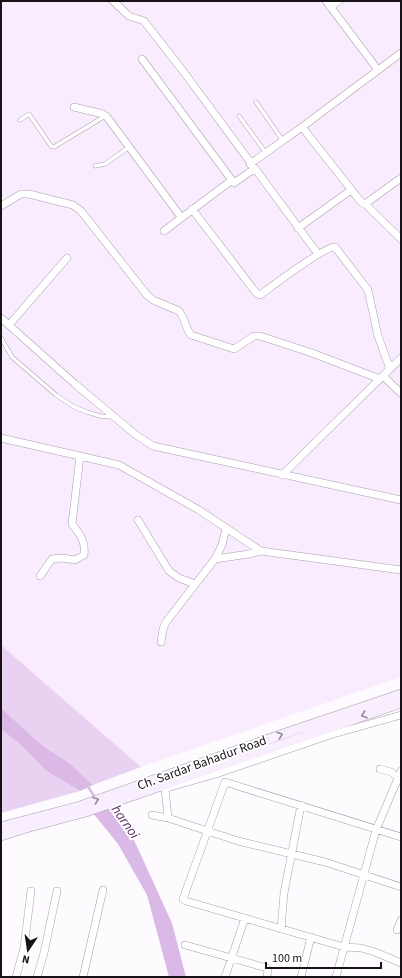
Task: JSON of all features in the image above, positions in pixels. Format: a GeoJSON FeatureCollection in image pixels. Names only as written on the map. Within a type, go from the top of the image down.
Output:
{"type":"FeatureCollection","features":[{"type":"Feature","properties":{"kind":"main road","name":"Ch. Sardar Bahadur Road"},"geometry":{"type":"LineString","coordinates":[[1,836],[83,809],[401,694]]}},
{"type":"Feature","properties":{"kind":"main road","name":"Ch. Sardar Bahadur Road"},"geometry":{"type":"LineString","coordinates":[[113,798],[127,798],[401,703]]}},
{"type":"Feature","properties":{"kind":"main road","name":"Ch. Sardar Bahadur Road"},"geometry":{"type":"LineString","coordinates":[[1,827],[83,809]]}},
{"type":"Feature","properties":{"kind":"street"},"geometry":{"type":"LineString","coordinates":[[113,1],[129,16],[144,21],[183,71],[318,254]]}},
{"type":"Feature","properties":{"kind":"street"},"geometry":{"type":"LineString","coordinates":[[339,1],[328,4],[378,70]]}},
{"type":"Feature","properties":{"kind":"street"},"geometry":{"type":"LineString","coordinates":[[142,59],[234,183],[266,153],[302,128],[401,53]]}},
{"type":"Feature","properties":{"kind":"street"},"geometry":{"type":"LineString","coordinates":[[74,107],[105,116],[181,217]]}},
{"type":"Feature","properties":{"kind":"street"},"geometry":{"type":"LineString","coordinates":[[302,128],[361,202],[401,239]]}},
{"type":"Feature","properties":{"kind":"street"},"geometry":{"type":"LineString","coordinates":[[364,204],[401,178]]}},
{"type":"Feature","properties":{"kind":"street"},"geometry":{"type":"LineString","coordinates":[[164,231],[232,180]]}},
{"type":"Feature","properties":{"kind":"street"},"geometry":{"type":"LineString","coordinates":[[298,228],[351,190]]}},
{"type":"Feature","properties":{"kind":"street"},"geometry":{"type":"LineString","coordinates":[[1,206],[21,194],[29,194],[73,205],[81,211],[147,295],[153,300],[179,311],[182,314],[188,332],[191,335],[234,350],[254,336],[260,336],[381,378],[401,393]]}},
{"type":"Feature","properties":{"kind":"street"},"geometry":{"type":"LineString","coordinates":[[192,209],[257,294],[260,295],[318,254],[332,246],[335,247],[368,290],[378,336],[390,369]]}},
{"type":"Feature","properties":{"kind":"street"},"geometry":{"type":"LineString","coordinates":[[9,325],[67,258]]}},
{"type":"Feature","properties":{"kind":"street"},"geometry":{"type":"LineString","coordinates":[[1,318],[75,384],[136,435],[153,446],[401,500]]}},
{"type":"Feature","properties":{"kind":"street"},"geometry":{"type":"LineString","coordinates":[[282,475],[401,358]]}},
{"type":"Feature","properties":{"kind":"street"},"geometry":{"type":"LineString","coordinates":[[1,438],[119,465],[199,510],[261,551]]}},
{"type":"Feature","properties":{"kind":"street"},"geometry":{"type":"LineString","coordinates":[[40,576],[52,559],[62,558],[75,560],[84,555],[85,546],[79,533],[72,524],[80,456]]}},
{"type":"Feature","properties":{"kind":"street"},"geometry":{"type":"LineString","coordinates":[[138,520],[169,571],[179,578],[195,584]]}},
{"type":"Feature","properties":{"kind":"street"},"geometry":{"type":"LineString","coordinates":[[161,642],[163,629],[166,622],[215,559],[222,545],[226,528]]}},
{"type":"Feature","properties":{"kind":"street"},"geometry":{"type":"LineString","coordinates":[[215,559],[261,551],[401,570]]}},
{"type":"Feature","properties":{"kind":"street"},"geometry":{"type":"LineString","coordinates":[[127,798],[165,789],[216,774],[330,734],[401,715]]}},
{"type":"Feature","properties":{"kind":"street"},"geometry":{"type":"LineString","coordinates":[[336,977],[365,875],[376,830],[400,776],[380,769]]}},
{"type":"Feature","properties":{"kind":"street"},"geometry":{"type":"LineString","coordinates":[[216,774],[225,782],[401,837]]}},
{"type":"Feature","properties":{"kind":"street"},"geometry":{"type":"LineString","coordinates":[[225,782],[183,899],[281,929],[344,946],[361,948],[375,952],[401,962]]}},
{"type":"Feature","properties":{"kind":"street"},"geometry":{"type":"LineString","coordinates":[[165,789],[168,818]]}},
{"type":"Feature","properties":{"kind":"street"},"geometry":{"type":"LineString","coordinates":[[281,929],[284,893],[301,806]]}},
{"type":"Feature","properties":{"kind":"street"},"geometry":{"type":"LineString","coordinates":[[152,815],[168,818],[238,840],[325,862],[401,887]]}},
{"type":"Feature","properties":{"kind":"street"},"geometry":{"type":"LineString","coordinates":[[83,977],[103,890]]}},
{"type":"Feature","properties":{"kind":"street"},"geometry":{"type":"LineString","coordinates":[[16,977],[24,948],[31,891]]}},
{"type":"Feature","properties":{"kind":"street"},"geometry":{"type":"LineString","coordinates":[[37,977],[58,891]]}},
{"type":"Feature","properties":{"kind":"street"},"geometry":{"type":"LineString","coordinates":[[225,977],[244,918]]}},
{"type":"Feature","properties":{"kind":"street"},"geometry":{"type":"LineString","coordinates":[[397,930],[401,920]]}},
{"type":"Feature","properties":{"kind":"street"},"geometry":{"type":"LineString","coordinates":[[301,977],[311,937]]}},
{"type":"Feature","properties":{"kind":"street"},"geometry":{"type":"LineString","coordinates":[[185,945],[267,968],[267,977]]}},
{"type":"Feature","properties":{"kind":"lane"},"geometry":{"type":"LineString","coordinates":[[256,102],[283,141]]}},
{"type":"Feature","properties":{"kind":"lane"},"geometry":{"type":"LineString","coordinates":[[20,120],[29,114],[51,146],[54,147],[105,116]]}},
{"type":"Feature","properties":{"kind":"lane"},"geometry":{"type":"LineString","coordinates":[[239,116],[266,153]]}},
{"type":"Feature","properties":{"kind":"lane"},"geometry":{"type":"LineString","coordinates":[[95,166],[105,164],[129,146]]}},
{"type":"Feature","properties":{"kind":"lane"},"geometry":{"type":"LineString","coordinates":[[1,338],[12,357],[56,396],[74,407],[87,412],[100,416],[116,417]]}},
{"type":"Feature","properties":{"kind":"shaded area"},"geometry":{"type":"Polygon","coordinates":[[[1,1],[401,1],[401,677],[141,767],[1,645],[1,1]]]}},
{"type":"Feature","properties":{"kind":"shaded area"},"geometry":{"type":"Polygon","coordinates":[[[1,645],[141,767],[93,785],[68,762],[43,746],[1,708],[1,645]]]}},
{"type":"Feature","properties":{"kind":"shaded area"},"geometry":{"type":"Polygon","coordinates":[[[1,729],[21,745],[46,771],[80,791],[1,813],[1,729]]]}},
{"type":"Feature","properties":{"kind":"water"},"geometry":{"type":"Polygon","coordinates":[[[1,708],[43,746],[68,762],[93,785],[80,791],[46,771],[21,745],[1,729],[1,708]]]}},
{"type":"Feature","properties":{"kind":"water"},"geometry":{"type":"Polygon","coordinates":[[[118,805],[172,923],[186,977],[169,977],[147,895],[118,844],[93,813],[118,805]]]}},
{"type":"Feature","properties":{"kind":"waterway","name":"harnoi"},"geometry":{"type":"LineString","coordinates":[[87,785],[96,799]]}}]}
